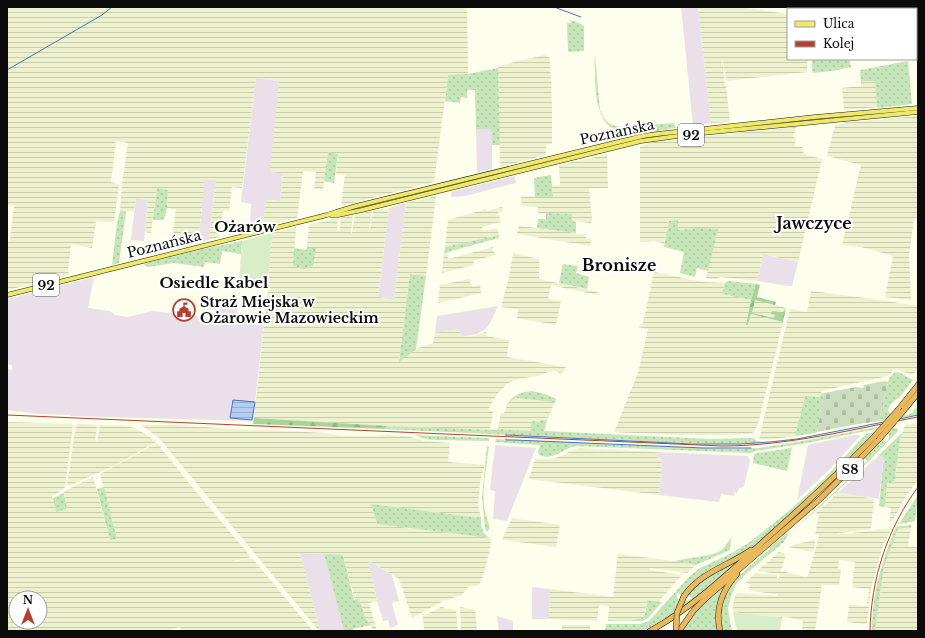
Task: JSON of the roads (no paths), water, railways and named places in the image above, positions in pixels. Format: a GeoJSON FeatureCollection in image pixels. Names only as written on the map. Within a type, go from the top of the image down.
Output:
{"type":"FeatureCollection","features":[{"type":"Feature","properties":{"kind":"highway","name":"S8"},"geometry":{"type":"LineString","coordinates":[[677,631],[678,613],[684,596],[691,587],[703,577],[742,555],[780,527],[822,489],[874,437],[918,385]]}},
{"type":"Feature","properties":{"kind":"highway","name":"S8"},"geometry":{"type":"LineString","coordinates":[[720,631],[718,612],[722,595],[733,579],[753,557],[820,499],[855,464],[880,438],[918,393]]}},
{"type":"Feature","properties":{"kind":"highway"},"geometry":{"type":"LineString","coordinates":[[650,631],[694,602],[780,527]]}},
{"type":"Feature","properties":{"kind":"highway"},"geometry":{"type":"LineString","coordinates":[[677,631],[699,604],[753,557]]}},
{"type":"Feature","properties":{"kind":"main road","name":"Poznańska"},"geometry":{"type":"LineString","coordinates":[[7,295],[327,215],[340,214],[422,191],[643,136],[747,124],[918,108]]}},
{"type":"Feature","properties":{"kind":"main road","name":"Poznańska"},"geometry":{"type":"LineString","coordinates":[[362,207],[641,141],[692,134],[918,112]]}},
{"type":"Feature","properties":{"kind":"water"},"geometry":{"type":"Polygon","coordinates":[[[233,400],[255,402],[252,420],[230,418],[233,400]]]}},
{"type":"Feature","properties":{"kind":"waterway"},"geometry":{"type":"LineString","coordinates":[[7,70],[102,15],[112,7]]}},
{"type":"Feature","properties":{"kind":"waterway"},"geometry":{"type":"LineString","coordinates":[[554,7],[581,17]]}},
{"type":"Feature","properties":{"kind":"waterway"},"geometry":{"type":"LineString","coordinates":[[899,419],[918,415]]}},
{"type":"Feature","properties":{"kind":"waterway"},"geometry":{"type":"LineString","coordinates":[[506,436],[692,444],[740,444],[797,439],[884,422]]}},
{"type":"Feature","properties":{"kind":"waterway"},"geometry":{"type":"LineString","coordinates":[[506,439],[703,448],[751,448]]}},
{"type":"Feature","properties":{"kind":"railway"},"geometry":{"type":"LineString","coordinates":[[7,415],[722,446],[796,440],[918,417]]}},
{"type":"Feature","properties":{"kind":"railway"},"geometry":{"type":"LineString","coordinates":[[870,631],[871,612],[877,574],[883,555],[889,537],[907,503],[918,487]]}},
{"type":"Feature","properties":{"kind":"place","name":"Straż Miejska w Ożarowie Mazowieckim"},"geometry":{"type":"Point","coordinates":[184,310]}},
{"type":"Feature","properties":{"kind":"district","name":"Jawczyce"},"geometry":{"type":"Point","coordinates":[814,223]}},
{"type":"Feature","properties":{"kind":"district","name":"Ożarów"},"geometry":{"type":"Point","coordinates":[245,226]}},
{"type":"Feature","properties":{"kind":"district","name":"Bronisze"},"geometry":{"type":"Point","coordinates":[619,265]}},
{"type":"Feature","properties":{"kind":"district","name":"Osiedle Kabel"},"geometry":{"type":"Point","coordinates":[214,282]}}]}
